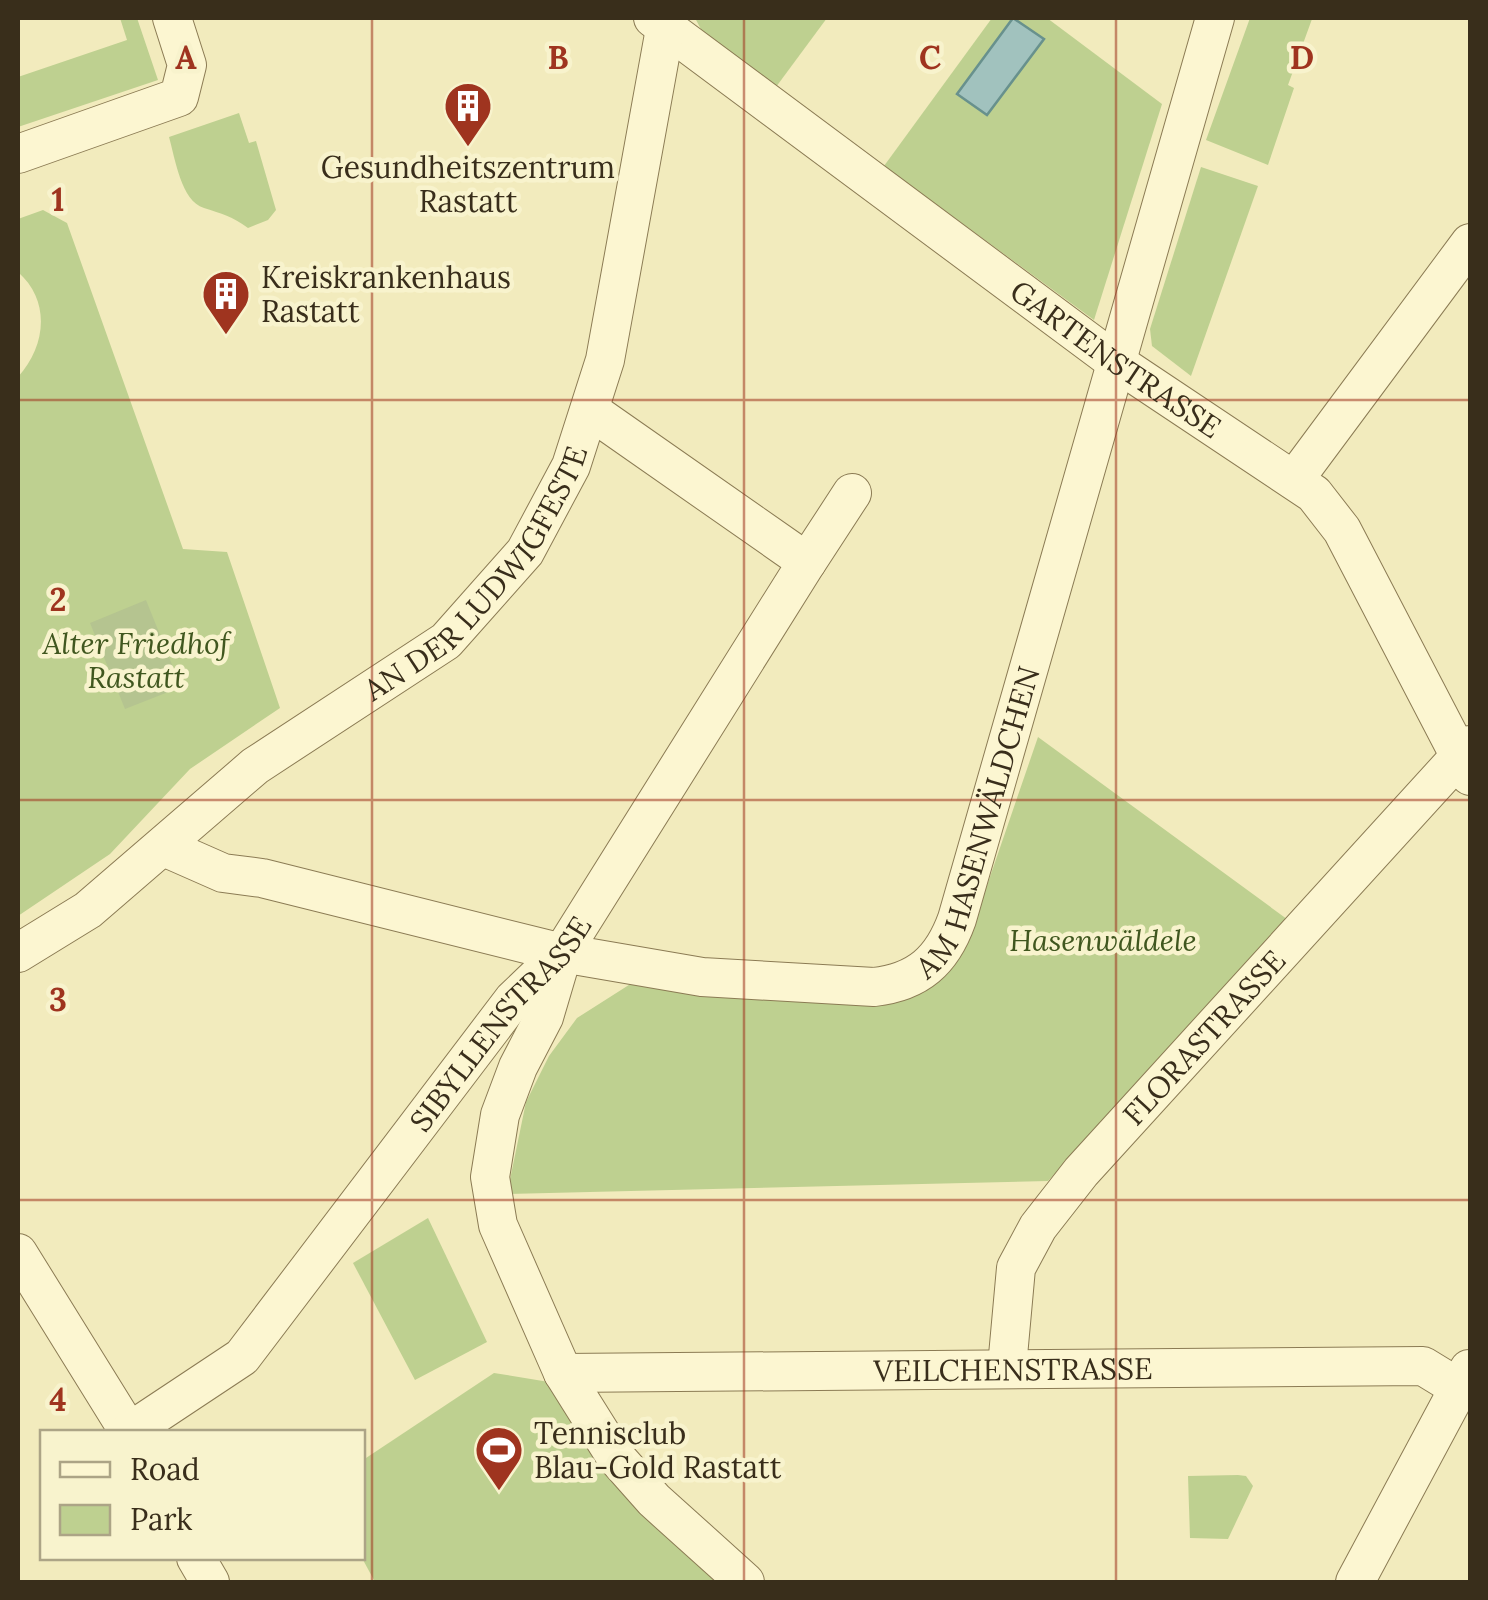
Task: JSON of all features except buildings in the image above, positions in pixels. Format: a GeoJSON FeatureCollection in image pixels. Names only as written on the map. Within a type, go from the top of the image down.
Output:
{"type":"FeatureCollection","features":[{"type":"Feature","properties":{"kind":"street"},"geometry":{"type":"LineString","coordinates":[[18,154],[172,103],[184,91],[187,65],[172,18]]}},
{"type":"Feature","properties":{"kind":"street","name":"AM HASENWÄLDCHEN"},"geometry":{"type":"LineString","coordinates":[[164,847],[223,874],[262,878],[562,954],[702,977],[874,987],[896,984],[930,966],[956,919],[1215,18]]}},
{"type":"Feature","properties":{"kind":"street","name":"GARTENSTRASSE"},"geometry":{"type":"LineString","coordinates":[[661,21],[1114,360],[1294,480],[1336,520],[1467,759]]}},
{"type":"Feature","properties":{"kind":"street","name":"AN DER LUDWIGFESTE"},"geometry":{"type":"LineString","coordinates":[[18,954],[88,910],[255,766],[446,642],[525,552],[550,512],[590,411],[605,360],[661,21]]}},
{"type":"Feature","properties":{"kind":"street"},"geometry":{"type":"LineString","coordinates":[[1294,480],[1470,243]]}},
{"type":"Feature","properties":{"kind":"street"},"geometry":{"type":"LineString","coordinates":[[590,411],[808,562]]}},
{"type":"Feature","properties":{"kind":"street","name":"SIBYLLENSTRASSE"},"geometry":{"type":"LineString","coordinates":[[132,1430],[242,1358],[513,1000],[562,954],[852,493]]}},
{"type":"Feature","properties":{"kind":"street","name":"FLORASTRASSE"},"geometry":{"type":"LineString","coordinates":[[1007,1367],[1016,1268],[1038,1226],[1081,1172],[1467,759]]}},
{"type":"Feature","properties":{"kind":"street","name":"AM HASENWÄLDCHEN"},"geometry":{"type":"LineString","coordinates":[[201,812],[225,849],[262,878]]}},
{"type":"Feature","properties":{"kind":"street"},"geometry":{"type":"LineString","coordinates":[[562,954],[544,1017],[518,1067],[500,1115],[490,1177],[498,1225],[563,1373],[615,1456],[654,1500],[745,1582]]}},
{"type":"Feature","properties":{"kind":"street"},"geometry":{"type":"LineString","coordinates":[[18,1252],[128,1430]]}},
{"type":"Feature","properties":{"kind":"street","name":"VEILCHENSTRASSE"},"geometry":{"type":"LineString","coordinates":[[563,1373],[1423,1366],[1464,1378]]}},
{"type":"Feature","properties":{"kind":"street"},"geometry":{"type":"LineString","coordinates":[[1355,1582],[1464,1378]]}},
{"type":"Feature","properties":{"kind":"street"},"geometry":{"type":"LineString","coordinates":[[197,1560],[210,1582]]}},
{"type":"Feature","properties":{"kind":"green space"},"geometry":{"type":"Polygon","coordinates":[[[120,18],[137,18],[158,80],[18,127],[18,77],[127,40],[120,18]]]}},
{"type":"Feature","properties":{"kind":"green space"},"geometry":{"type":"Polygon","coordinates":[[[695,18],[827,18],[776,87],[703,33],[695,18]]]}},
{"type":"Feature","properties":{"kind":"green space"},"geometry":{"type":"Polygon","coordinates":[[[992,18],[1047,18],[1162,104],[1094,320],[884,166],[992,18]]]}},
{"type":"Feature","properties":{"kind":"green space"},"geometry":{"type":"Polygon","coordinates":[[[1250,18],[1312,19],[1288,85],[1294,88],[1268,165],[1206,140],[1250,18]]]}},
{"type":"Feature","properties":{"kind":"green space"},"geometry":{"type":"Polygon","coordinates":[[[239,113],[249,143],[256,141],[276,210],[268,220],[248,228],[196,204],[180,178],[169,137],[239,113]]]}},
{"type":"Feature","properties":{"kind":"green space"},"geometry":{"type":"Polygon","coordinates":[[[1201,167],[1258,186],[1191,376],[1152,346],[1150,329],[1201,167]]]}},
{"type":"Feature","properties":{"kind":"green space","name":"Alter Friedhof Rastatt"},"geometry":{"type":"Polygon","coordinates":[[[43,210],[67,223],[183,549],[227,552],[280,708],[190,769],[110,854],[18,916],[18,377],[34,352],[41,324],[36,296],[18,272],[18,219],[43,210]]]}},
{"type":"Feature","properties":{"kind":"green space"},"geometry":{"type":"Polygon","coordinates":[[[146,600],[181,687],[125,709],[90,623],[146,600]]]}},
{"type":"Feature","properties":{"kind":"green space","name":"Hasenwäldele"},"geometry":{"type":"Polygon","coordinates":[[[1038,737],[1291,922],[1048,1181],[507,1194],[526,1102],[549,1056],[577,1018],[632,983],[899,998],[933,985],[956,960],[969,938],[1038,737]]]}},
{"type":"Feature","properties":{"kind":"green space"},"geometry":{"type":"Polygon","coordinates":[[[428,1218],[487,1342],[415,1380],[353,1263],[428,1218]]]}},
{"type":"Feature","properties":{"kind":"green space","name":"Tennisclub Blau-Gold Rastatt"},"geometry":{"type":"Polygon","coordinates":[[[494,1373],[555,1383],[726,1582],[375,1582],[363,1560],[365,1459],[494,1373]]]}},
{"type":"Feature","properties":{"kind":"green space"},"geometry":{"type":"Polygon","coordinates":[[[1188,1476],[1246,1476],[1253,1486],[1228,1539],[1190,1538],[1188,1476]]]}},
{"type":"Feature","properties":{"kind":"water"},"geometry":{"type":"Polygon","coordinates":[[[1013,18],[1044,39],[987,115],[957,94],[1013,18]]]}},
{"type":"Feature","properties":{"kind":"place","name":"Gesundheitszentrum Rastatt"},"geometry":{"type":"Point","coordinates":[468,148]}},
{"type":"Feature","properties":{"kind":"place","name":"Kreiskrankenhaus Rastatt"},"geometry":{"type":"Point","coordinates":[226,336]}},
{"type":"Feature","properties":{"kind":"place","name":"Tennisclub Blau-Gold Rastatt"},"geometry":{"type":"Point","coordinates":[499,1492]}}]}
